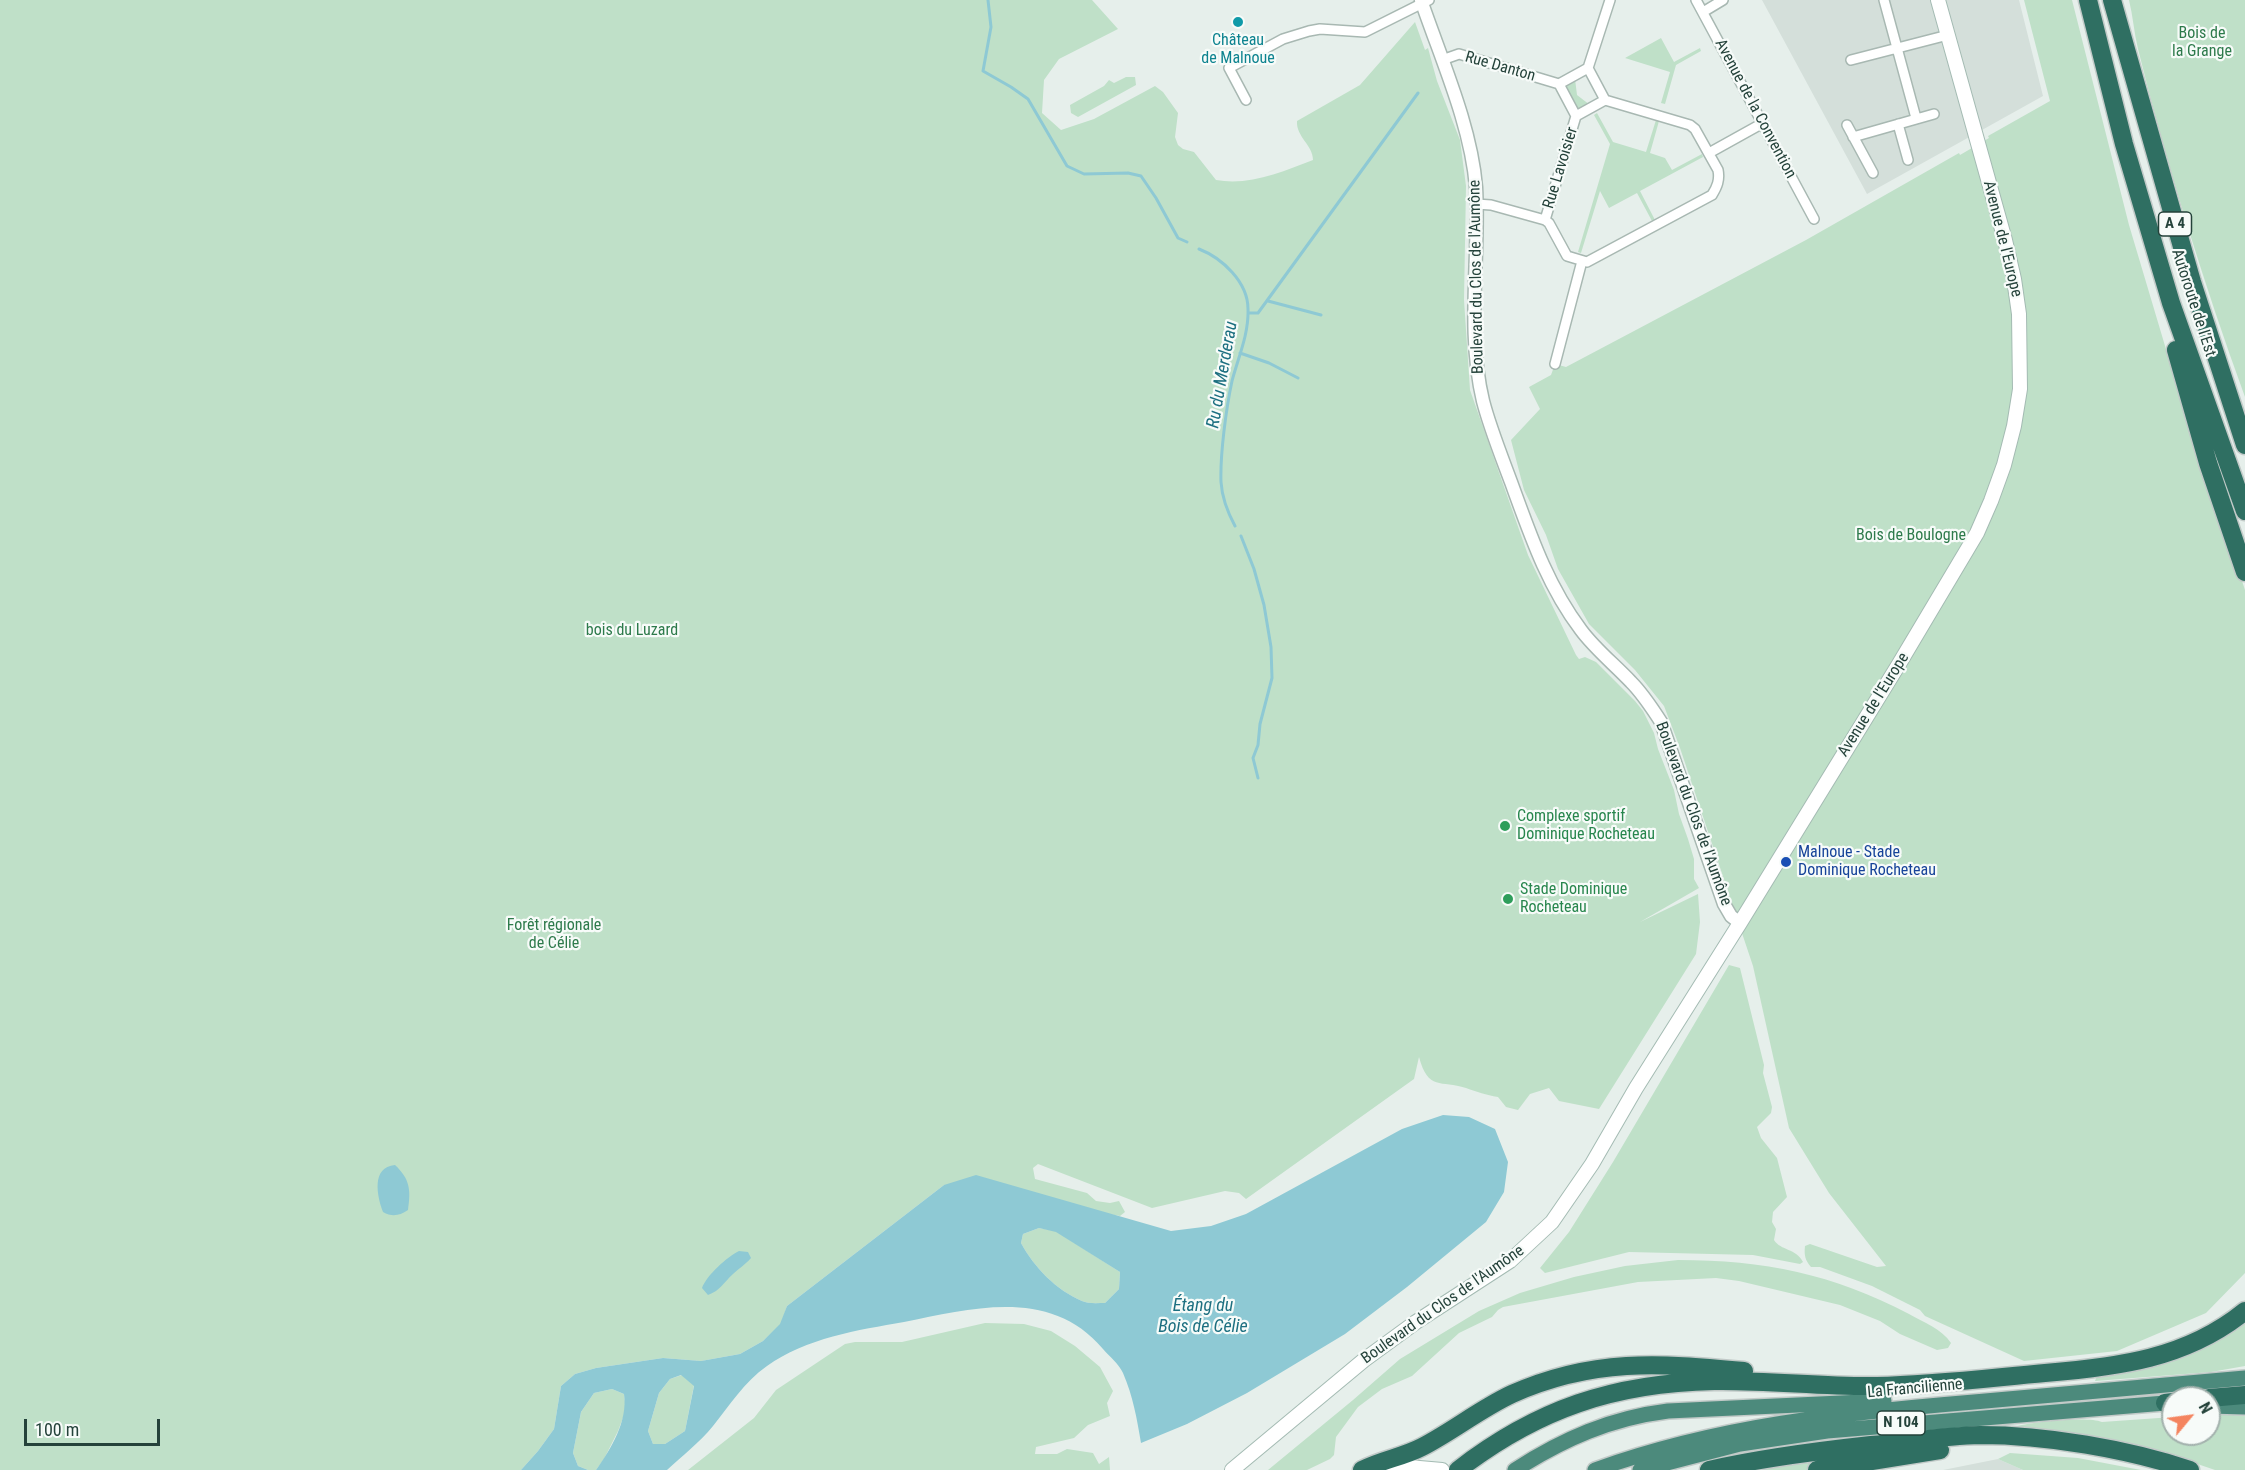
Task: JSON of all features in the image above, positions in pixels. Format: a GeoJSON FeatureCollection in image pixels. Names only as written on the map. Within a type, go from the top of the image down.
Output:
{"type":"FeatureCollection","features":[{"type":"Feature","properties":{"kind":"highway","name":"Autoroute de l’Est"},"geometry":{"type":"LineString","coordinates":[[2088,0],[2124,144],[2171,303],[2245,511]]}},
{"type":"Feature","properties":{"kind":"highway","name":"Autoroute de l’Est"},"geometry":{"type":"LineString","coordinates":[[2112,0],[2189,272],[2245,445]]}},
{"type":"Feature","properties":{"kind":"highway"},"geometry":{"type":"LineString","coordinates":[[2171,303],[2166,315],[2208,463],[2245,572]]}},
{"type":"Feature","properties":{"kind":"highway"},"geometry":{"type":"LineString","coordinates":[[1458,1470],[1493,1444],[1538,1418],[1575,1403],[1642,1386],[1713,1381],[1878,1386],[2131,1364],[2163,1355],[2207,1336],[2245,1311]]}},
{"type":"Feature","properties":{"kind":"highway"},"geometry":{"type":"LineString","coordinates":[[1362,1470],[1409,1454],[1511,1395],[1551,1379],[1582,1370],[1608,1366],[1663,1365],[1809,1376],[1824,1385]]}},
{"type":"Feature","properties":{"kind":"highway","name":"La Francilienne"},"geometry":{"type":"LineString","coordinates":[[1595,1470],[1658,1449],[1738,1430],[1824,1417],[2245,1378]]}},
{"type":"Feature","properties":{"kind":"highway"},"geometry":{"type":"LineString","coordinates":[[2221,1397],[2245,1395]]}},
{"type":"Feature","properties":{"kind":"highway"},"geometry":{"type":"LineString","coordinates":[[1515,1470],[1563,1441],[1587,1430],[1640,1414],[1679,1410],[1915,1399],[1937,1405]]}},
{"type":"Feature","properties":{"kind":"highway","name":"La Francilienne"},"geometry":{"type":"LineString","coordinates":[[1640,1470],[1740,1444],[1827,1431],[2161,1404]]}},
{"type":"Feature","properties":{"kind":"highway"},"geometry":{"type":"LineString","coordinates":[[2221,1406],[2245,1407]]}},
{"type":"Feature","properties":{"kind":"highway"},"geometry":{"type":"LineString","coordinates":[[1708,1470],[1783,1455],[1979,1435],[2045,1440],[2150,1457],[2190,1470]]}},
{"type":"Feature","properties":{"kind":"highway"},"geometry":{"type":"LineString","coordinates":[[1817,1470],[1945,1449],[2006,1443],[2021,1438]]}},
{"type":"Feature","properties":{"kind":"main road","name":"Avenue de l'Europe"},"geometry":{"type":"LineString","coordinates":[[1740,923],[1977,533],[2004,465],[2014,426],[2020,388],[2021,353],[2014,279],[1938,0]]}},
{"type":"Feature","properties":{"kind":"main road","name":"Boulevard du Clos de l'Aumône"},"geometry":{"type":"LineString","coordinates":[[1232,1470],[1364,1360],[1416,1322],[1510,1261],[1552,1222],[1592,1164],[1636,1088],[1740,923]]}},
{"type":"Feature","properties":{"kind":"main road"},"geometry":{"type":"LineString","coordinates":[[1372,1470],[1408,1467],[1442,1470]]}},
{"type":"Feature","properties":{"kind":"street"},"geometry":{"type":"LineString","coordinates":[[1476,204],[1491,205],[1545,220],[1549,223],[1567,256],[1587,262],[1712,195],[1717,188],[1719,177],[1709,153],[1695,129],[1690,125],[1605,100],[1576,116],[1559,84],[1588,68],[1610,0]]}},
{"type":"Feature","properties":{"kind":"street","name":"Avenue de la Convention"},"geometry":{"type":"LineString","coordinates":[[1696,0],[1814,219]]}},
{"type":"Feature","properties":{"kind":"street"},"geometry":{"type":"LineString","coordinates":[[1703,12],[1723,0]]}},
{"type":"Feature","properties":{"kind":"street"},"geometry":{"type":"LineString","coordinates":[[1884,0],[1916,118]]}},
{"type":"Feature","properties":{"kind":"street"},"geometry":{"type":"LineString","coordinates":[[1246,100],[1229,68],[1283,39],[1314,30],[1365,32],[1424,1]]}},
{"type":"Feature","properties":{"kind":"street","name":"Boulevard du Clos de l'Aumône"},"geometry":{"type":"LineString","coordinates":[[1424,1],[1467,138],[1474,171],[1476,204],[1474,315],[1478,378],[1493,432],[1548,579],[1580,629],[1595,648],[1632,683],[1648,702],[1660,722],[1724,904],[1731,916],[1740,923]]}},
{"type":"Feature","properties":{"kind":"street"},"geometry":{"type":"LineString","coordinates":[[1851,60],[1948,35]]}},
{"type":"Feature","properties":{"kind":"street","name":"Rue Danton"},"geometry":{"type":"LineString","coordinates":[[1442,60],[1459,54],[1559,84]]}},
{"type":"Feature","properties":{"kind":"street"},"geometry":{"type":"LineString","coordinates":[[1588,68],[1605,100]]}},
{"type":"Feature","properties":{"kind":"street"},"geometry":{"type":"LineString","coordinates":[[1853,137],[1934,114]]}},
{"type":"Feature","properties":{"kind":"street","name":"Rue Lavoisier"},"geometry":{"type":"LineString","coordinates":[[1545,220],[1576,116]]}},
{"type":"Feature","properties":{"kind":"street"},"geometry":{"type":"LineString","coordinates":[[1709,153],[1763,123]]}},
{"type":"Feature","properties":{"kind":"street"},"geometry":{"type":"LineString","coordinates":[[1898,124],[1908,160]]}},
{"type":"Feature","properties":{"kind":"street"},"geometry":{"type":"LineString","coordinates":[[1847,125],[1873,173]]}},
{"type":"Feature","properties":{"kind":"street"},"geometry":{"type":"LineString","coordinates":[[1555,364],[1582,261]]}},
{"type":"Feature","properties":{"kind":"shaded area"},"geometry":{"type":"Polygon","coordinates":[[[1762,0],[2019,0],[2043,96],[1867,194],[1762,0]]]}},
{"type":"Feature","properties":{"kind":"shaded area"},"geometry":{"type":"Polygon","coordinates":[[[1998,1459],[2023,1470],[1943,1470],[1998,1459]]]}},
{"type":"Feature","properties":{"kind":"green space","name":"Forêt régionale de Célie"},"geometry":{"type":"Polygon","coordinates":[[[0,0],[1092,0],[1118,29],[1059,59],[1044,80],[1042,113],[1061,130],[1094,119],[1155,86],[1163,92],[1178,113],[1175,137],[1178,145],[1194,152],[1216,180],[1228,181],[1265,177],[1313,160],[1299,132],[1297,121],[1360,85],[1415,22],[1425,50],[1428,48],[1437,81],[1460,140],[1466,186],[1464,300],[1470,390],[1528,555],[1576,655],[1579,659],[1585,657],[1596,662],[1635,701],[1654,733],[1674,790],[1679,814],[1694,859],[1694,879],[1699,888],[1640,922],[1698,894],[1700,922],[1696,954],[1599,1109],[1559,1101],[1549,1088],[1530,1094],[1518,1110],[1506,1107],[1498,1097],[1431,1080],[1419,1057],[1414,1079],[1246,1199],[1239,1193],[1225,1191],[1152,1208],[1038,1164],[1033,1168],[1035,1179],[1087,1193],[1096,1201],[1110,1203],[1119,1201],[1125,1212],[1120,1216],[944,1185],[787,1306],[781,1324],[763,1341],[740,1354],[701,1361],[663,1358],[596,1368],[575,1374],[561,1386],[554,1429],[521,1470],[0,1470],[0,0]]]}},
{"type":"Feature","properties":{"kind":"green space","name":"Bois de Boulogne"},"geometry":{"type":"Polygon","coordinates":[[[2024,0],[2072,0],[2129,225],[2171,366],[2245,590],[2245,1273],[2206,1313],[2117,1351],[2024,1361],[1925,1316],[1920,1310],[1872,1286],[1820,1267],[1811,1267],[1807,1262],[1805,1246],[1810,1244],[1877,1267],[1886,1266],[1829,1193],[1789,1128],[1753,966],[1664,706],[1635,670],[1589,624],[1558,569],[1546,535],[1524,490],[1511,440],[1540,409],[1529,387],[1551,375],[1555,364],[1566,367],[1806,240],[1959,153],[1960,155],[1989,138],[1988,136],[2050,101],[2024,0]]]}},
{"type":"Feature","properties":{"kind":"green space","name":"Bois de la Grange"},"geometry":{"type":"Polygon","coordinates":[[[2129,0],[2245,0],[2245,397],[2174,181],[2138,49],[2129,0]]]}},
{"type":"Feature","properties":{"kind":"green space"},"geometry":{"type":"Polygon","coordinates":[[[1661,38],[1674,62],[1700,48],[1701,51],[1676,65],[1665,104],[1661,103],[1670,72],[1625,58],[1661,38]]]}},
{"type":"Feature","properties":{"kind":"green space"},"geometry":{"type":"Polygon","coordinates":[[[1126,77],[1135,77],[1136,85],[1078,117],[1071,113],[1070,105],[1104,86],[1109,80],[1114,83],[1126,77]]]}},
{"type":"Feature","properties":{"kind":"green space"},"geometry":{"type":"Polygon","coordinates":[[[1575,79],[1577,95],[1590,105],[1580,109],[1577,109],[1565,88],[1566,84],[1575,79]]]}},
{"type":"Feature","properties":{"kind":"green space"},"geometry":{"type":"Polygon","coordinates":[[[1597,113],[1613,142],[1646,152],[1656,120],[1659,121],[1650,153],[1665,158],[1672,170],[1702,154],[1703,157],[1640,191],[1655,220],[1652,221],[1637,193],[1609,208],[1600,191],[1581,253],[1578,252],[1610,144],[1594,115],[1597,113]]]}},
{"type":"Feature","properties":{"kind":"green space"},"geometry":{"type":"Polygon","coordinates":[[[1729,965],[1740,968],[1772,1107],[1771,1113],[1757,1127],[1761,1138],[1777,1158],[1787,1197],[1773,1212],[1772,1222],[1776,1229],[1774,1240],[1800,1257],[1803,1262],[1800,1264],[1753,1255],[1629,1252],[1545,1273],[1540,1268],[1569,1232],[1613,1162],[1729,965]]]}},
{"type":"Feature","properties":{"kind":"green space"},"geometry":{"type":"Polygon","coordinates":[[[1039,1228],[1056,1231],[1120,1272],[1119,1289],[1105,1303],[1084,1302],[1063,1291],[1032,1261],[1021,1243],[1023,1234],[1039,1228]]]}},
{"type":"Feature","properties":{"kind":"green space"},"geometry":{"type":"Polygon","coordinates":[[[1678,1260],[1740,1263],[1825,1279],[1881,1300],[1909,1314],[1937,1330],[1951,1343],[1948,1348],[1937,1350],[1900,1334],[1880,1321],[1840,1305],[1739,1281],[1716,1278],[1638,1282],[1503,1307],[1492,1317],[1459,1333],[1412,1376],[1382,1389],[1358,1407],[1336,1437],[1334,1455],[1330,1459],[1307,1470],[1268,1470],[1400,1359],[1479,1311],[1520,1293],[1574,1277],[1625,1266],[1678,1260]]]}},
{"type":"Feature","properties":{"kind":"green space"},"geometry":{"type":"Polygon","coordinates":[[[2245,1320],[2245,1366],[2211,1372],[2095,1381],[2097,1376],[2245,1320]]]}},
{"type":"Feature","properties":{"kind":"green space"},"geometry":{"type":"Polygon","coordinates":[[[985,1323],[1024,1324],[1051,1331],[1075,1346],[1100,1367],[1113,1391],[1107,1403],[1110,1416],[1088,1425],[1074,1438],[1036,1447],[1035,1454],[1057,1454],[1067,1449],[1093,1453],[1099,1464],[1109,1457],[1110,1470],[688,1470],[754,1418],[776,1390],[845,1344],[902,1342],[985,1323]]]}},
{"type":"Feature","properties":{"kind":"green space"},"geometry":{"type":"Polygon","coordinates":[[[682,1375],[694,1385],[685,1431],[665,1444],[653,1444],[648,1431],[659,1393],[670,1379],[682,1375]]]}},
{"type":"Feature","properties":{"kind":"green space"},"geometry":{"type":"Polygon","coordinates":[[[612,1389],[624,1394],[626,1410],[604,1459],[596,1470],[588,1470],[578,1466],[573,1453],[581,1412],[594,1393],[612,1389]]]}},
{"type":"Feature","properties":{"kind":"green space"},"geometry":{"type":"Polygon","coordinates":[[[2221,1414],[2245,1416],[2245,1470],[2215,1470],[2180,1458],[2025,1430],[2017,1426],[2060,1420],[2102,1422],[2161,1418],[2161,1446],[2221,1446],[2221,1414]]]}},
{"type":"Feature","properties":{"kind":"green space"},"geometry":{"type":"Polygon","coordinates":[[[2010,1453],[2078,1458],[2141,1470],[2023,1470],[1998,1459],[2010,1453]]]}},
{"type":"Feature","properties":{"kind":"green space"},"geometry":{"type":"Polygon","coordinates":[[[1849,1457],[1806,1470],[1759,1470],[1805,1462],[1849,1457]]]}},
{"type":"Feature","properties":{"kind":"water","name":"Étang du Bois de Célie"},"geometry":{"type":"Polygon","coordinates":[[[1443,1115],[1469,1117],[1495,1129],[1508,1162],[1504,1192],[1486,1222],[1345,1334],[1247,1393],[1187,1424],[1141,1443],[1132,1399],[1123,1373],[1114,1360],[1082,1329],[1060,1317],[1035,1310],[1010,1307],[984,1308],[851,1332],[815,1342],[782,1356],[751,1379],[708,1432],[667,1470],[596,1470],[617,1434],[625,1404],[624,1394],[612,1389],[594,1393],[581,1412],[573,1453],[578,1466],[588,1470],[521,1470],[554,1429],[561,1386],[575,1374],[596,1368],[663,1358],[701,1361],[740,1354],[763,1341],[780,1324],[787,1306],[944,1185],[976,1175],[1171,1231],[1211,1226],[1246,1214],[1402,1129],[1443,1115]],[[1039,1228],[1023,1234],[1021,1243],[1039,1269],[1063,1291],[1084,1302],[1105,1303],[1119,1289],[1120,1272],[1056,1232],[1039,1228]],[[681,1375],[670,1379],[659,1393],[648,1431],[653,1444],[665,1444],[685,1431],[694,1386],[681,1375]]]}},
{"type":"Feature","properties":{"kind":"water"},"geometry":{"type":"Polygon","coordinates":[[[395,1165],[404,1175],[408,1185],[408,1210],[399,1215],[389,1215],[383,1212],[378,1183],[382,1171],[395,1165]]]}},
{"type":"Feature","properties":{"kind":"water"},"geometry":{"type":"Polygon","coordinates":[[[739,1251],[748,1252],[751,1258],[719,1289],[708,1295],[702,1288],[708,1278],[723,1262],[739,1251]]]}},
{"type":"Feature","properties":{"kind":"waterway","name":"Ru du Merderau"},"geometry":{"type":"LineString","coordinates":[[988,0],[991,27],[983,71],[1028,99],[1067,166],[1084,174],[1128,173],[1141,176],[1178,238],[1187,242]]}},
{"type":"Feature","properties":{"kind":"waterway"},"geometry":{"type":"LineString","coordinates":[[1248,313],[1258,313],[1418,93]]}},
{"type":"Feature","properties":{"kind":"waterway","name":"Ru du Merderau"},"geometry":{"type":"LineString","coordinates":[[1199,249],[1216,258],[1232,272],[1247,299],[1247,328],[1232,381],[1221,459],[1223,494],[1235,526]]}},
{"type":"Feature","properties":{"kind":"waterway"},"geometry":{"type":"LineString","coordinates":[[1268,301],[1321,315]]}},
{"type":"Feature","properties":{"kind":"waterway"},"geometry":{"type":"LineString","coordinates":[[1240,353],[1269,363],[1298,378]]}},
{"type":"Feature","properties":{"kind":"waterway","name":"Ru du Merderau"},"geometry":{"type":"LineString","coordinates":[[1241,536],[1254,569],[1264,605],[1271,647],[1272,678],[1260,724],[1258,745],[1253,758],[1258,778]]}},
{"type":"Feature","properties":{"kind":"place","name":"Château de Malnoue"},"geometry":{"type":"Point","coordinates":[1238,22]}},
{"type":"Feature","properties":{"kind":"place","name":"Complexe sportif Dominique Rocheteau"},"geometry":{"type":"Point","coordinates":[1505,826]}},
{"type":"Feature","properties":{"kind":"place","name":"Malnoue - Stade Dominique Rocheteau"},"geometry":{"type":"Point","coordinates":[1786,862]}},
{"type":"Feature","properties":{"kind":"place","name":"Stade Dominique Rocheteau"},"geometry":{"type":"Point","coordinates":[1508,899]}},
{"type":"Feature","properties":{"kind":"park label","name":"bois du Luzard"},"geometry":{"type":"Point","coordinates":[632,631]}}]}
